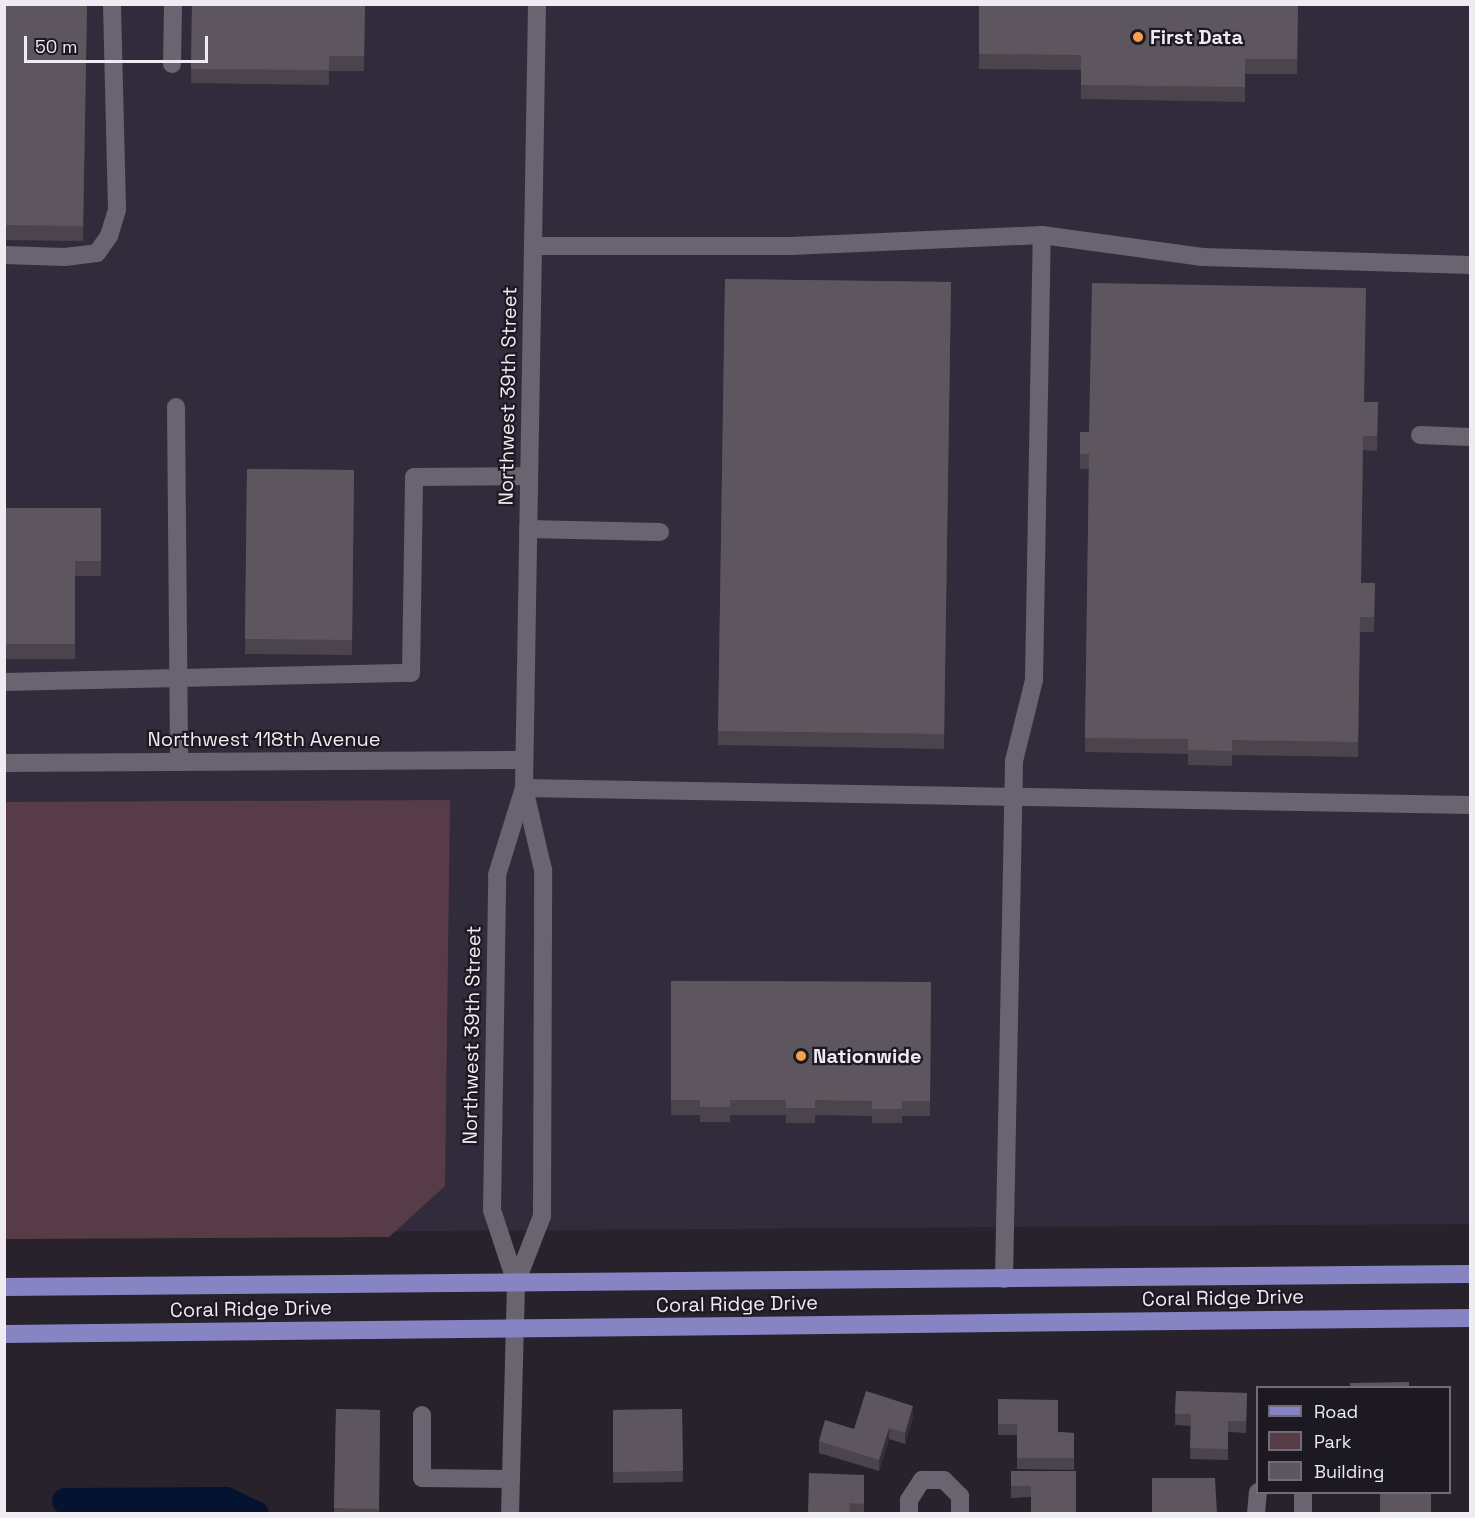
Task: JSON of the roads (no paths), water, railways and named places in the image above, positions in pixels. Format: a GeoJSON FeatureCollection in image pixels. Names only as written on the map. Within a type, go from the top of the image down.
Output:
{"type":"FeatureCollection","features":[{"type":"Feature","properties":{"kind":"main road","name":"Coral Ridge Drive"},"geometry":{"type":"LineString","coordinates":[[4,1287],[1470,1274]]}},
{"type":"Feature","properties":{"kind":"main road","name":"Coral Ridge Drive"},"geometry":{"type":"LineString","coordinates":[[4,1334],[1470,1318]]}},
{"type":"Feature","properties":{"kind":"street"},"geometry":{"type":"LineString","coordinates":[[4,255],[65,257],[97,253],[109,236],[117,209],[112,4]]}},
{"type":"Feature","properties":{"kind":"street"},"geometry":{"type":"LineString","coordinates":[[172,63],[173,4]]}},
{"type":"Feature","properties":{"kind":"street","name":"Northwest 39th Street"},"geometry":{"type":"LineString","coordinates":[[516,1283],[542,1216],[543,870],[524,788],[537,4]]}},
{"type":"Feature","properties":{"kind":"street"},"geometry":{"type":"LineString","coordinates":[[533,246],[791,246],[1041,235],[1202,257],[1470,265]]}},
{"type":"Feature","properties":{"kind":"street"},"geometry":{"type":"LineString","coordinates":[[1004,1279],[1014,761],[1034,680],[1041,235]]}},
{"type":"Feature","properties":{"kind":"street"},"geometry":{"type":"LineString","coordinates":[[176,407],[179,762]]}},
{"type":"Feature","properties":{"kind":"street"},"geometry":{"type":"LineString","coordinates":[[1420,435],[1470,437]]}},
{"type":"Feature","properties":{"kind":"street"},"geometry":{"type":"LineString","coordinates":[[4,682],[411,673],[414,477],[529,476]]}},
{"type":"Feature","properties":{"kind":"street"},"geometry":{"type":"LineString","coordinates":[[528,529],[660,532]]}},
{"type":"Feature","properties":{"kind":"street","name":"Northwest 118th Avenue"},"geometry":{"type":"LineString","coordinates":[[4,763],[524,760]]}},
{"type":"Feature","properties":{"kind":"street"},"geometry":{"type":"LineString","coordinates":[[524,788],[1470,805]]}},
{"type":"Feature","properties":{"kind":"street","name":"Northwest 39th Street"},"geometry":{"type":"LineString","coordinates":[[510,1514],[516,1283],[492,1210],[497,875],[524,788]]}},
{"type":"Feature","properties":{"kind":"street"},"geometry":{"type":"LineString","coordinates":[[422,1415],[422,1478],[511,1479]]}},
{"type":"Feature","properties":{"kind":"street"},"geometry":{"type":"LineString","coordinates":[[909,1514],[909,1500],[922,1480],[944,1480],[960,1496],[960,1514]]}},
{"type":"Feature","properties":{"kind":"street"},"geometry":{"type":"LineString","coordinates":[[1256,1514],[1257,1494]]}},
{"type":"Feature","properties":{"kind":"street"},"geometry":{"type":"LineString","coordinates":[[1304,1494],[1304,1514]]}},
{"type":"Feature","properties":{"kind":"waterway"},"geometry":{"type":"LineString","coordinates":[[65,1501],[226,1500],[256,1514]]}},
{"type":"Feature","properties":{"kind":"place","name":"First Data"},"geometry":{"type":"Point","coordinates":[1138,37]}},
{"type":"Feature","properties":{"kind":"place","name":"Nationwide"},"geometry":{"type":"Point","coordinates":[801,1056]}}]}
